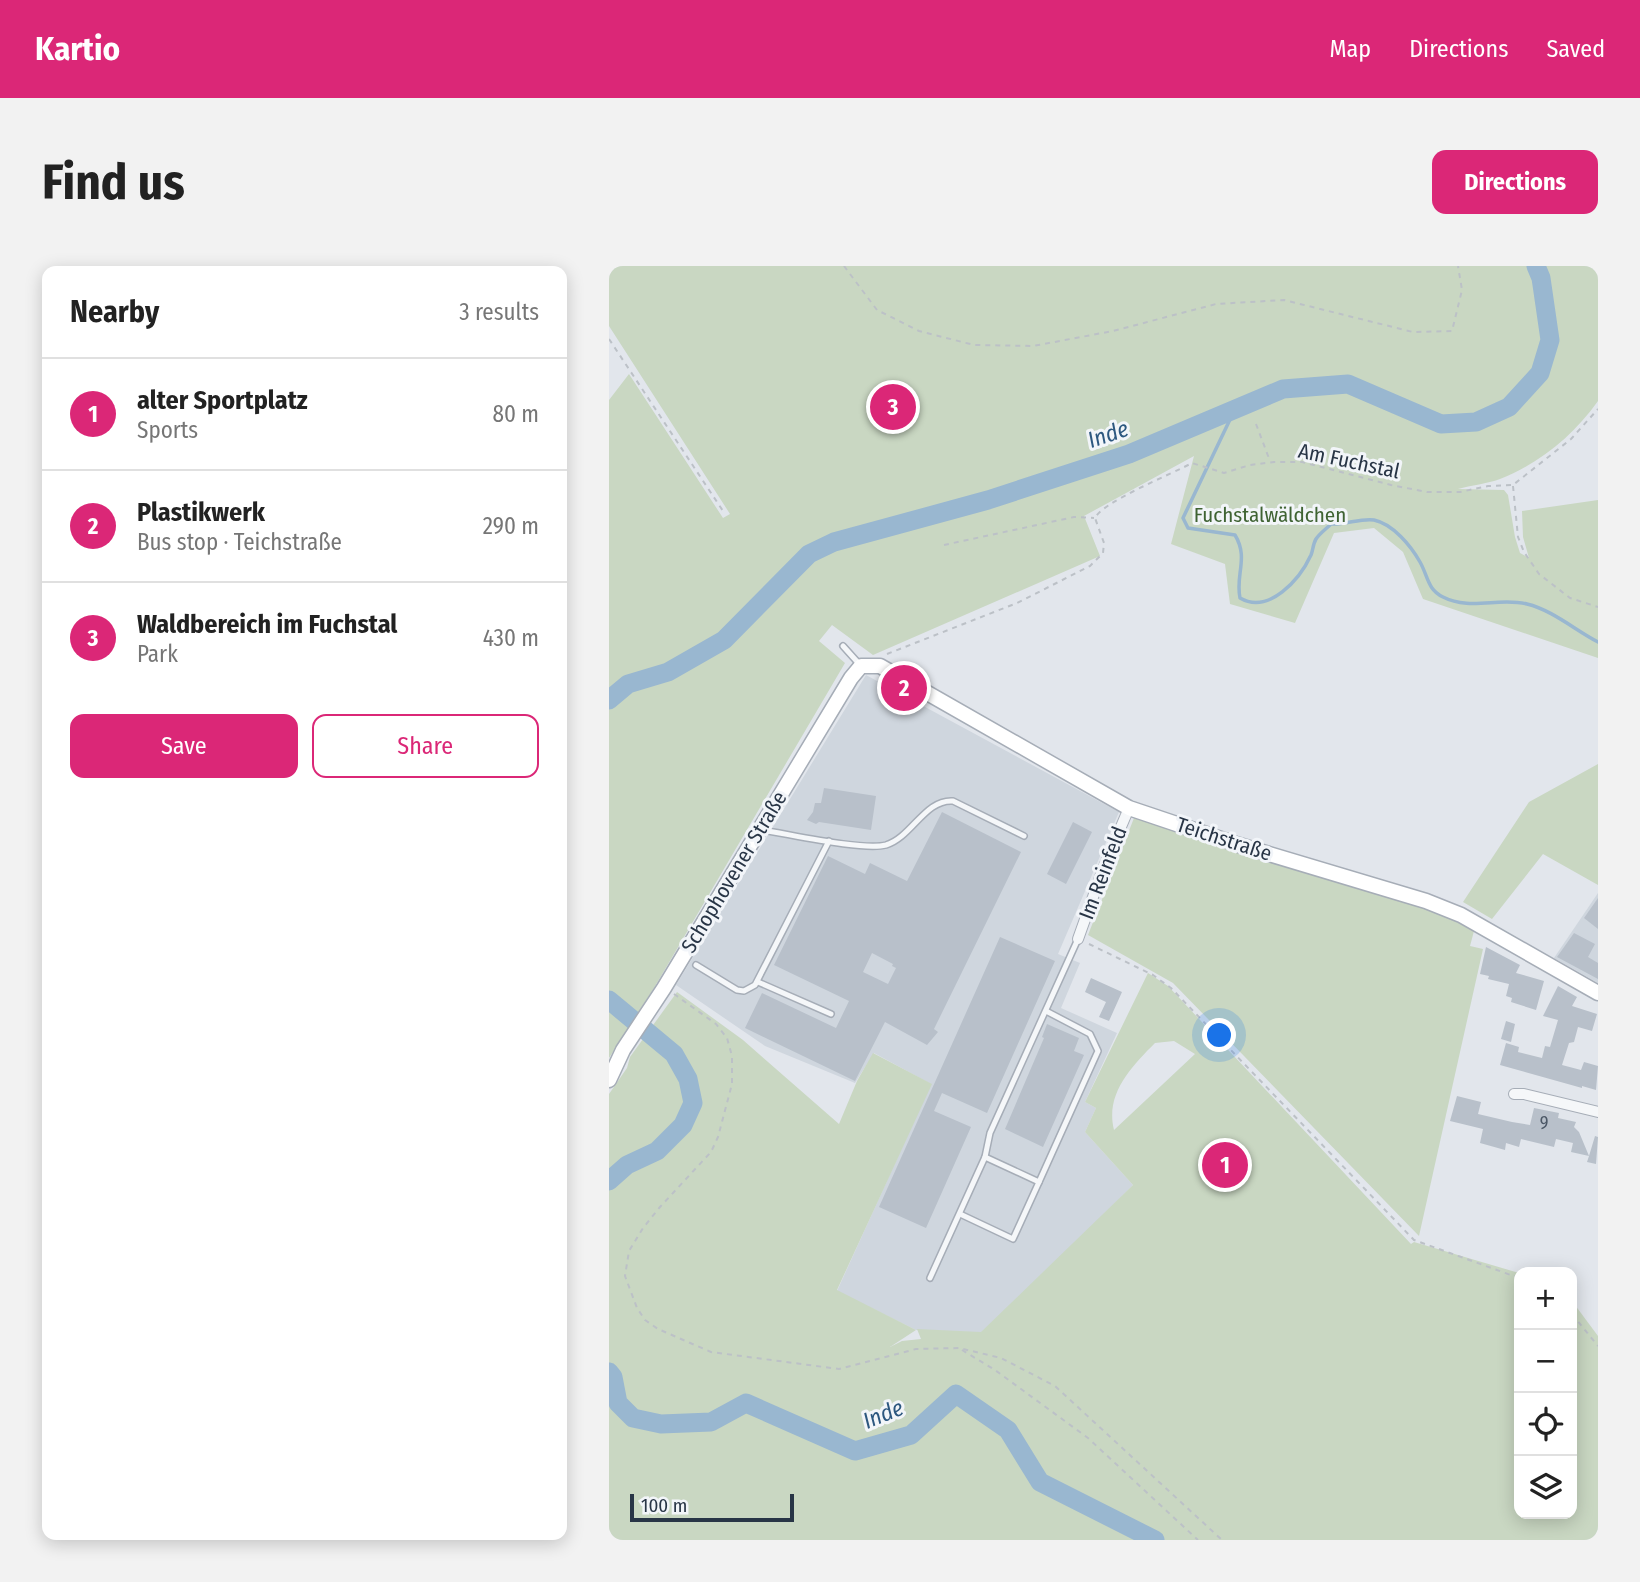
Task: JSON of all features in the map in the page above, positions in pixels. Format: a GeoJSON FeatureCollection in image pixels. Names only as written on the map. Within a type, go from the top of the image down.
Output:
{"type":"FeatureCollection","features":[{"type":"Feature","properties":{"kind":"main road","name":"Teichstraße"},"geometry":{"type":"LineString","coordinates":[[861,666],[880,666],[1129,808],[1239,845],[1426,901],[1461,915],[1598,993]]}},
{"type":"Feature","properties":{"kind":"main road","name":"Schophovener Straße"},"geometry":{"type":"LineString","coordinates":[[609,1080],[623,1050],[662,991],[851,678],[861,666]]}},
{"type":"Feature","properties":{"kind":"street","name":"Im Reinfeld"},"geometry":{"type":"LineString","coordinates":[[1078,939],[1129,808]]}},
{"type":"Feature","properties":{"kind":"street"},"geometry":{"type":"LineString","coordinates":[[1514,1094],[1598,1112]]}},
{"type":"Feature","properties":{"kind":"lane"},"geometry":{"type":"LineString","coordinates":[[843,646],[861,666]]}},
{"type":"Feature","properties":{"kind":"lane"},"geometry":{"type":"LineString","coordinates":[[759,829],[863,846],[890,843],[907,833],[927,812],[944,801],[953,801],[1024,836]]}},
{"type":"Feature","properties":{"kind":"lane"},"geometry":{"type":"LineString","coordinates":[[696,965],[737,990],[751,989],[758,982],[829,841]]}},
{"type":"Feature","properties":{"kind":"lane"},"geometry":{"type":"LineString","coordinates":[[930,1278],[985,1157],[990,1133],[1078,939]]}},
{"type":"Feature","properties":{"kind":"lane"},"geometry":{"type":"LineString","coordinates":[[758,982],[831,1014]]}},
{"type":"Feature","properties":{"kind":"lane"},"geometry":{"type":"LineString","coordinates":[[960,1214],[1013,1238],[1098,1051],[1090,1034],[1046,1011]]}},
{"type":"Feature","properties":{"kind":"lane"},"geometry":{"type":"LineString","coordinates":[[985,1157],[1039,1182]]}},
{"type":"Feature","properties":{"kind":"path"},"geometry":{"type":"LineString","coordinates":[[844,266],[877,310],[919,331],[974,345],[1033,346],[1113,331],[1216,304],[1284,300],[1413,332],[1452,331],[1462,290],[1458,266]]}},
{"type":"Feature","properties":{"kind":"path"},"geometry":{"type":"LineString","coordinates":[[609,339],[725,514]]}},
{"type":"Feature","properties":{"kind":"path"},"geometry":{"type":"LineString","coordinates":[[1598,409],[1571,439],[1513,485],[1518,537],[1524,552],[1539,574],[1570,598],[1598,607]]}},
{"type":"Feature","properties":{"kind":"path"},"geometry":{"type":"LineString","coordinates":[[1257,424],[1270,462]]}},
{"type":"Feature","properties":{"kind":"path","name":"Am Fuchstal"},"geometry":{"type":"LineString","coordinates":[[1095,518],[1098,511],[1123,496],[1192,463],[1224,473],[1270,462],[1302,463],[1427,492],[1460,492],[1488,486],[1513,485]]}},
{"type":"Feature","properties":{"kind":"path"},"geometry":{"type":"LineString","coordinates":[[883,656],[1017,603],[1090,566],[1103,553],[1104,542],[1095,518],[1074,517],[944,545]]}},
{"type":"Feature","properties":{"kind":"path"},"geometry":{"type":"LineString","coordinates":[[1078,939],[1153,975],[1171,988],[1414,1240],[1514,1277]]}},
{"type":"Feature","properties":{"kind":"path"},"geometry":{"type":"LineString","coordinates":[[662,991],[716,1024],[727,1038],[732,1056],[732,1084],[718,1137],[711,1152],[643,1227],[629,1251],[625,1276],[636,1308],[645,1320],[658,1329],[711,1352],[839,1369],[916,1349],[959,1348],[1001,1358],[1055,1386],[1222,1540]]}},
{"type":"Feature","properties":{"kind":"path"},"geometry":{"type":"LineString","coordinates":[[1577,1320],[1598,1346]]}},
{"type":"Feature","properties":{"kind":"path"},"geometry":{"type":"LineString","coordinates":[[959,1348],[995,1370],[1088,1438],[1198,1540]]}},
{"type":"Feature","properties":{"kind":"shaded area"},"geometry":{"type":"Polygon","coordinates":[[[866,675],[1119,812],[1058,954],[1080,963],[1061,1008],[1117,1033],[1085,1102],[1096,1108],[1085,1132],[1133,1185],[986,1334],[916,1330],[837,1291],[931,1084],[874,1053],[855,1083],[765,1046],[676,985],[866,675]]]}},
{"type":"Feature","properties":{"kind":"shaded area"},"geometry":{"type":"Polygon","coordinates":[[[1598,893],[1598,983],[1554,958],[1598,893]]]}},
{"type":"Feature","properties":{"kind":"green space","name":"Fuchstalwäldchen"},"geometry":{"type":"Polygon","coordinates":[[[609,266],[1598,266],[1598,401],[1567,437],[1542,457],[1495,481],[1458,489],[1504,490],[1508,495],[1520,553],[1529,558],[1523,537],[1522,511],[1598,500],[1598,658],[1423,599],[1403,552],[1374,528],[1334,533],[1295,623],[1230,604],[1225,564],[1171,544],[1194,456],[1084,516],[1100,556],[873,655],[832,625],[819,641],[845,663],[654,988],[609,1058],[609,400],[629,374],[723,518],[730,514],[609,326],[609,266]]]}},
{"type":"Feature","properties":{"kind":"green space"},"geometry":{"type":"Polygon","coordinates":[[[1598,764],[1598,885],[1543,854],[1492,919],[1463,902],[1529,802],[1598,764]]]}},
{"type":"Feature","properties":{"kind":"green space"},"geometry":{"type":"Polygon","coordinates":[[[1134,818],[1435,911],[1474,931],[1470,946],[1483,949],[1419,1236],[1173,983],[1088,935],[1134,818]]]}},
{"type":"Feature","properties":{"kind":"green space"},"geometry":{"type":"Polygon","coordinates":[[[1148,973],[1168,986],[1411,1244],[1414,1242],[1514,1272],[1514,1519],[1577,1519],[1577,1308],[1598,1336],[1598,1540],[609,1540],[609,1094],[627,1068],[630,1057],[677,992],[743,1040],[839,1124],[857,1081],[873,1053],[932,1084],[837,1290],[916,1330],[890,1347],[902,1341],[921,1339],[917,1329],[981,1332],[1133,1185],[1085,1132],[1096,1108],[1085,1102],[1148,973]],[[1174,1041],[1155,1043],[1122,1082],[1113,1105],[1114,1130],[1195,1054],[1174,1041]]]}},
{"type":"Feature","properties":{"kind":"building"},"geometry":{"type":"Polygon","coordinates":[[[824,788],[876,796],[871,830],[819,822],[816,824],[807,820],[815,803],[821,803],[824,788]]]}},
{"type":"Feature","properties":{"kind":"building"},"geometry":{"type":"Polygon","coordinates":[[[942,812],[1021,852],[934,1029],[938,1032],[927,1045],[885,1022],[855,1081],[745,1028],[762,993],[836,1028],[849,1001],[774,965],[828,856],[865,874],[870,863],[907,881],[942,812]],[[872,953],[863,972],[888,984],[896,968],[872,953]]]}},
{"type":"Feature","properties":{"kind":"building"},"geometry":{"type":"Polygon","coordinates":[[[1073,822],[1092,832],[1066,884],[1047,874],[1073,822]]]}},
{"type":"Feature","properties":{"kind":"building"},"geometry":{"type":"Polygon","coordinates":[[[1598,898],[1598,929],[1584,918],[1598,898]]]}},
{"type":"Feature","properties":{"kind":"building"},"geometry":{"type":"Polygon","coordinates":[[[1574,933],[1595,944],[1588,957],[1598,963],[1598,979],[1557,957],[1574,933]]]}},
{"type":"Feature","properties":{"kind":"building"},"geometry":{"type":"Polygon","coordinates":[[[1000,937],[1055,961],[987,1113],[942,1093],[934,1111],[971,1127],[926,1228],[879,1207],[1000,937]]]}},
{"type":"Feature","properties":{"kind":"building"},"geometry":{"type":"Polygon","coordinates":[[[1486,947],[1520,965],[1516,973],[1544,981],[1536,1010],[1511,1002],[1512,998],[1506,996],[1509,984],[1488,979],[1489,976],[1480,974],[1486,947]]]}},
{"type":"Feature","properties":{"kind":"building"},"geometry":{"type":"Polygon","coordinates":[[[1091,978],[1122,992],[1109,1021],[1099,1017],[1106,1002],[1085,992],[1091,978]]]}},
{"type":"Feature","properties":{"kind":"building"},"geometry":{"type":"Polygon","coordinates":[[[1558,986],[1577,997],[1572,1006],[1597,1014],[1592,1031],[1578,1027],[1574,1042],[1569,1043],[1562,1065],[1581,1070],[1584,1062],[1598,1066],[1596,1090],[1500,1065],[1506,1043],[1519,1047],[1518,1052],[1542,1058],[1545,1046],[1550,1047],[1558,1020],[1543,1016],[1558,986]]]}},
{"type":"Feature","properties":{"kind":"building"},"geometry":{"type":"Polygon","coordinates":[[[1506,1021],[1515,1024],[1511,1042],[1501,1039],[1506,1021]]]}},
{"type":"Feature","properties":{"kind":"building"},"geometry":{"type":"Polygon","coordinates":[[[1047,1024],[1079,1038],[1074,1051],[1084,1055],[1043,1147],[1005,1129],[1044,1038],[1042,1037],[1047,1024]]]}},
{"type":"Feature","properties":{"kind":"building"},"geometry":{"type":"Polygon","coordinates":[[[1457,1096],[1481,1102],[1478,1114],[1530,1125],[1534,1108],[1559,1113],[1558,1118],[1576,1122],[1574,1127],[1579,1132],[1589,1156],[1571,1152],[1573,1143],[1556,1139],[1554,1147],[1521,1139],[1519,1147],[1506,1143],[1505,1150],[1480,1143],[1483,1129],[1450,1121],[1457,1096]]]}},
{"type":"Feature","properties":{"kind":"building"},"geometry":{"type":"Polygon","coordinates":[[[1595,1136],[1598,1137],[1596,1164],[1587,1162],[1595,1136]]]}},
{"type":"Feature","properties":{"kind":"waterway","name":"Inde"},"geometry":{"type":"LineString","coordinates":[[609,700],[628,684],[668,672],[724,640],[809,554],[834,542],[988,500],[1129,454],[1283,389],[1348,384],[1441,424],[1476,422],[1509,407],[1540,373],[1550,340],[1541,278],[1536,266]]}},
{"type":"Feature","properties":{"kind":"waterway"},"geometry":{"type":"LineString","coordinates":[[1235,409],[1183,518],[1188,528],[1235,535],[1241,551],[1240,598],[1262,602],[1282,592],[1306,564],[1316,539],[1331,524],[1374,520],[1395,531],[1406,543],[1420,562],[1431,586],[1443,597],[1474,604],[1527,604],[1554,615],[1598,642]]}},
{"type":"Feature","properties":{"kind":"waterway","name":"Inde"},"geometry":{"type":"LineString","coordinates":[[609,1000],[674,1054],[688,1079],[693,1103],[683,1125],[657,1151],[627,1165],[609,1181]]}},
{"type":"Feature","properties":{"kind":"waterway","name":"Inde"},"geometry":{"type":"LineString","coordinates":[[609,1372],[613,1377],[618,1403],[633,1418],[661,1424],[711,1422],[746,1403],[855,1451],[911,1435],[956,1394],[1008,1430],[1040,1482],[1155,1540]]}},
{"type":"Feature","properties":{"kind":"place","name":"Waldbereich im Fuchstal"},"geometry":{"type":"Point","coordinates":[893,407]}},
{"type":"Feature","properties":{"kind":"place","name":"Plastikwerk"},"geometry":{"type":"Point","coordinates":[904,688]}},
{"type":"Feature","properties":{"kind":"place","name":"alter Sportplatz"},"geometry":{"type":"Point","coordinates":[1225,1165]}}]}
